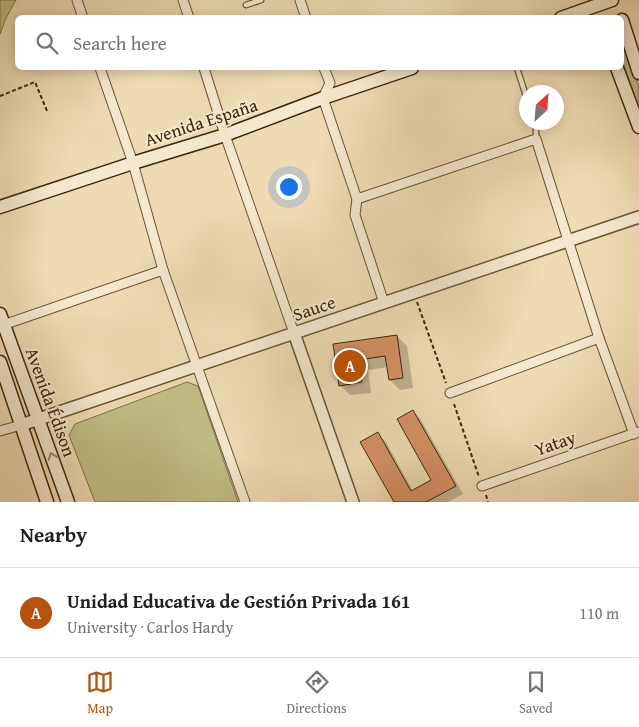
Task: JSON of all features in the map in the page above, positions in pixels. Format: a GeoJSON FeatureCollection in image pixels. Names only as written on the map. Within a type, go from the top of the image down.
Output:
{"type":"FeatureCollection","features":[{"type":"Feature","properties":{"kind":"main road"},"geometry":{"type":"LineString","coordinates":[[578,15],[596,12],[614,0],[620,15]]}},
{"type":"Feature","properties":{"kind":"main road"},"geometry":{"type":"LineString","coordinates":[[624,28],[639,73]]}},
{"type":"Feature","properties":{"kind":"main road","name":"Avenida España"},"geometry":{"type":"LineString","coordinates":[[0,207],[132,162],[225,135],[323,98],[406,70]]}},
{"type":"Feature","properties":{"kind":"main road"},"geometry":{"type":"LineString","coordinates":[[618,70],[639,127]]}},
{"type":"Feature","properties":{"kind":"main road","name":"Avenida Édison"},"geometry":{"type":"LineString","coordinates":[[1,321],[39,419],[68,502]]}},
{"type":"Feature","properties":{"kind":"main road","name":"Avenida Édison"},"geometry":{"type":"LineString","coordinates":[[0,362],[47,502]]}},
{"type":"Feature","properties":{"kind":"street"},"geometry":{"type":"LineString","coordinates":[[77,0],[82,15]]}},
{"type":"Feature","properties":{"kind":"street"},"geometry":{"type":"LineString","coordinates":[[183,0],[188,15]]}},
{"type":"Feature","properties":{"kind":"street"},"geometry":{"type":"LineString","coordinates":[[300,0],[305,15]]}},
{"type":"Feature","properties":{"kind":"street"},"geometry":{"type":"LineString","coordinates":[[101,70],[132,162],[163,270],[245,502]]}},
{"type":"Feature","properties":{"kind":"street"},"geometry":{"type":"LineString","coordinates":[[205,70],[225,135],[353,502]]}},
{"type":"Feature","properties":{"kind":"street"},"geometry":{"type":"LineString","coordinates":[[325,70],[330,83],[323,98],[357,199],[355,215],[384,303]]}},
{"type":"Feature","properties":{"kind":"street"},"geometry":{"type":"LineString","coordinates":[[357,199],[536,139],[599,338],[637,433]]}},
{"type":"Feature","properties":{"kind":"street","name":"Sauce"},"geometry":{"type":"LineString","coordinates":[[0,431],[639,218]]}},
{"type":"Feature","properties":{"kind":"street"},"geometry":{"type":"LineString","coordinates":[[1,321],[163,270]]}},
{"type":"Feature","properties":{"kind":"street"},"geometry":{"type":"LineString","coordinates":[[450,393],[599,338]]}},
{"type":"Feature","properties":{"kind":"street","name":"Yatay"},"geometry":{"type":"LineString","coordinates":[[482,486],[637,433]]}},
{"type":"Feature","properties":{"kind":"lane"},"geometry":{"type":"LineString","coordinates":[[246,5],[261,0]]}},
{"type":"Feature","properties":{"kind":"lane"},"geometry":{"type":"LineString","coordinates":[[518,70],[522,85]]}},
{"type":"Feature","properties":{"kind":"lane"},"geometry":{"type":"LineString","coordinates":[[536,130],[536,139]]}},
{"type":"Feature","properties":{"kind":"path"},"geometry":{"type":"LineString","coordinates":[[0,96],[35,82],[46,111]]}},
{"type":"Feature","properties":{"kind":"shaded area"},"geometry":{"type":"Polygon","coordinates":[[[0,0],[16,0],[0,34],[0,0]]]}},
{"type":"Feature","properties":{"kind":"shaded area"},"geometry":{"type":"Polygon","coordinates":[[[624,44],[639,87],[639,109],[624,65],[624,44]]]}},
{"type":"Feature","properties":{"kind":"shaded area"},"geometry":{"type":"Polygon","coordinates":[[[187,382],[198,386],[238,502],[95,502],[69,435],[75,424],[187,382]]]}},
{"type":"Feature","properties":{"kind":"building"},"geometry":{"type":"Polygon","coordinates":[[[397,335],[403,378],[389,380],[385,356],[358,360],[362,382],[339,386],[333,344],[397,335]]]}},
{"type":"Feature","properties":{"kind":"building"},"geometry":{"type":"Polygon","coordinates":[[[413,410],[456,486],[426,502],[394,502],[360,442],[378,432],[411,491],[431,480],[397,419],[413,410]]]}},
{"type":"Feature","properties":{"kind":"place","name":"Unidad Educativa de Gestión Privada 161"},"geometry":{"type":"Point","coordinates":[350,366]}}]}
